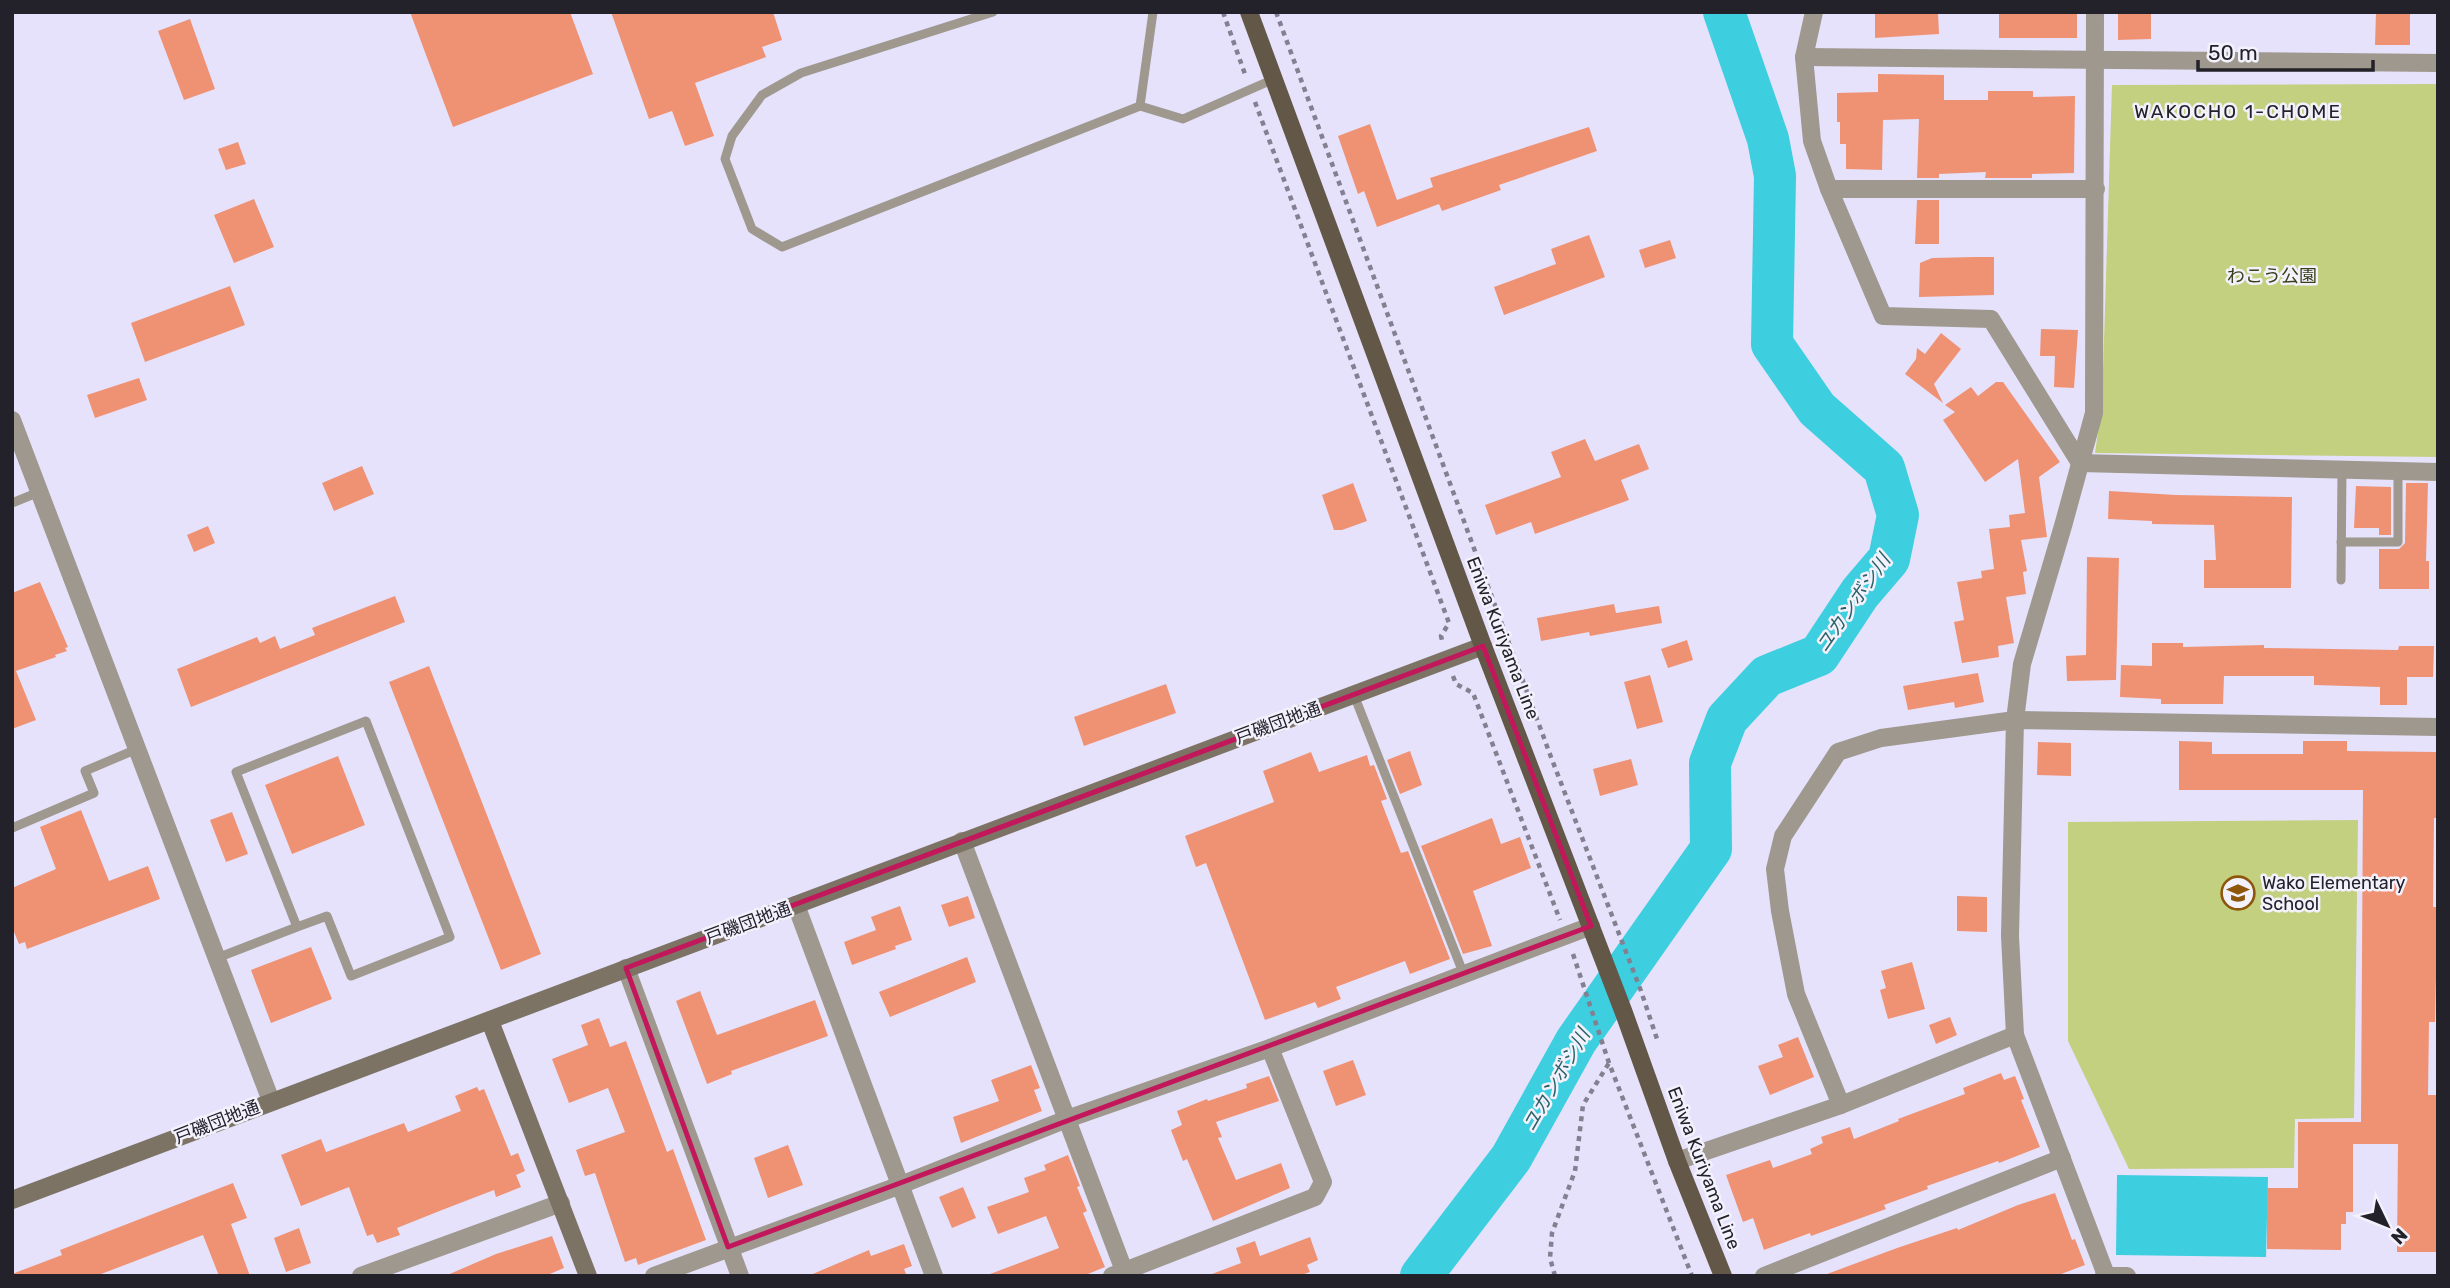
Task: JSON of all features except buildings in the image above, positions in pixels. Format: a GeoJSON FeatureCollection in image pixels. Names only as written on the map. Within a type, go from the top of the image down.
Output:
{"type":"FeatureCollection","features":[{"type":"Feature","properties":{"kind":"main road","name":"Eniwa Kuriyama Line"},"geometry":{"type":"LineString","coordinates":[[1249,12],[1483,646],[1723,1276]]}},
{"type":"Feature","properties":{"kind":"street"},"geometry":{"type":"LineString","coordinates":[[1814,12],[1804,57],[1812,141],[1829,189],[1883,316],[1991,319],[2080,463]]}},
{"type":"Feature","properties":{"kind":"street"},"geometry":{"type":"LineString","coordinates":[[2095,12],[2094,413],[2022,664],[2015,720],[2010,936],[2015,1035],[2105,1275],[2127,1276]]}},
{"type":"Feature","properties":{"kind":"street"},"geometry":{"type":"LineString","coordinates":[[1804,57],[2438,63]]}},
{"type":"Feature","properties":{"kind":"street"},"geometry":{"type":"LineString","coordinates":[[1829,189],[2096,189]]}},
{"type":"Feature","properties":{"kind":"street"},"geometry":{"type":"LineString","coordinates":[[12,421],[271,1101]]}},
{"type":"Feature","properties":{"kind":"street"},"geometry":{"type":"LineString","coordinates":[[2080,463],[2438,471]]}},
{"type":"Feature","properties":{"kind":"street","name":"戸磯団地通"},"geometry":{"type":"LineString","coordinates":[[12,1200],[1483,646]]}},
{"type":"Feature","properties":{"kind":"street"},"geometry":{"type":"LineString","coordinates":[[1841,1105],[1796,994],[1775,869],[1783,836],[1838,752],[1881,738],[2015,720],[2438,727]]}},
{"type":"Feature","properties":{"kind":"street"},"geometry":{"type":"LineString","coordinates":[[961,841],[1067,1119],[1121,1274],[1315,1198],[1324,1182],[1270,1048]]}},
{"type":"Feature","properties":{"kind":"street"},"geometry":{"type":"LineString","coordinates":[[796,905],[934,1276]]}},
{"type":"Feature","properties":{"kind":"street"},"geometry":{"type":"LineString","coordinates":[[654,1276],[1067,1119],[1270,1048],[1566,936],[1593,933]]}},
{"type":"Feature","properties":{"kind":"street"},"geometry":{"type":"LineString","coordinates":[[626,968],[740,1276]]}},
{"type":"Feature","properties":{"kind":"street"},"geometry":{"type":"LineString","coordinates":[[490,1021],[588,1276]]}},
{"type":"Feature","properties":{"kind":"street"},"geometry":{"type":"LineString","coordinates":[[1677,1161],[1841,1105],[2015,1035]]}},
{"type":"Feature","properties":{"kind":"street"},"geometry":{"type":"LineString","coordinates":[[1764,1276],[2062,1158]]}},
{"type":"Feature","properties":{"kind":"street"},"geometry":{"type":"LineString","coordinates":[[361,1276],[561,1203]]}},
{"type":"Feature","properties":{"kind":"lane"},"geometry":{"type":"LineString","coordinates":[[993,12],[801,73],[762,95],[732,136],[725,159],[751,229],[782,247],[1140,106],[1183,119],[1274,79]]}},
{"type":"Feature","properties":{"kind":"lane"},"geometry":{"type":"LineString","coordinates":[[1140,106],[1153,12]]}},
{"type":"Feature","properties":{"kind":"lane"},"geometry":{"type":"LineString","coordinates":[[2341,580],[2342,469]]}},
{"type":"Feature","properties":{"kind":"lane"},"geometry":{"type":"LineString","coordinates":[[2342,542],[2398,542],[2398,471]]}},
{"type":"Feature","properties":{"kind":"lane"},"geometry":{"type":"LineString","coordinates":[[12,503],[39,492]]}},
{"type":"Feature","properties":{"kind":"lane"},"geometry":{"type":"LineString","coordinates":[[1354,695],[1464,975]]}},
{"type":"Feature","properties":{"kind":"lane"},"geometry":{"type":"LineString","coordinates":[[217,958],[327,916],[351,976],[450,937],[366,721],[236,772],[297,927]]}},
{"type":"Feature","properties":{"kind":"lane"},"geometry":{"type":"LineString","coordinates":[[12,828],[94,793],[85,771],[137,749]]}},
{"type":"Feature","properties":{"kind":"path"},"geometry":{"type":"LineString","coordinates":[[1223,12],[1449,624],[1441,636],[1456,684],[1473,693],[1566,936]]}},
{"type":"Feature","properties":{"kind":"path"},"geometry":{"type":"LineString","coordinates":[[1276,12],[1551,757],[1641,991]]}},
{"type":"Feature","properties":{"kind":"path"},"geometry":{"type":"LineString","coordinates":[[1577,965],[1609,1063],[1692,1276]]}},
{"type":"Feature","properties":{"kind":"path"},"geometry":{"type":"LineString","coordinates":[[1555,1276],[1550,1258],[1552,1233],[1575,1171],[1583,1105],[1609,1063]]}},
{"type":"Feature","properties":{"kind":"highlighted area"},"geometry":{"type":"Polygon","coordinates":[[[1483,646],[1591,926],[728,1247],[626,968],[1483,646]]]}},
{"type":"Feature","properties":{"kind":"green space","name":"わこう公園"},"geometry":{"type":"Polygon","coordinates":[[[2438,84],[2438,457],[2095,453],[2102,405],[2112,85],[2438,84]]]}},
{"type":"Feature","properties":{"kind":"green space"},"geometry":{"type":"Polygon","coordinates":[[[2358,820],[2354,1118],[2295,1119],[2294,1168],[2129,1169],[2068,1041],[2068,822],[2358,820]]]}},
{"type":"Feature","properties":{"kind":"water"},"geometry":{"type":"Polygon","coordinates":[[[2117,1175],[2268,1177],[2266,1257],[2116,1255],[2117,1175]]]}},
{"type":"Feature","properties":{"kind":"waterway","name":"ユカンボシ川"},"geometry":{"type":"LineString","coordinates":[[1421,1276],[1511,1158],[1576,1041],[1711,849],[1710,763],[1727,719],[1767,676],[1819,655],[1860,593],[1889,559],[1898,515],[1884,468],[1817,409],[1772,344],[1775,176],[1768,139],[1724,12]]}},
{"type":"Feature","properties":{"kind":"place","name":"Wako Elementary School"},"geometry":{"type":"Point","coordinates":[2238,893]}},
{"type":"Feature","properties":{"kind":"district","name":"WAKOCHO 1-CHOME"},"geometry":{"type":"Point","coordinates":[2238,111]}}]}
